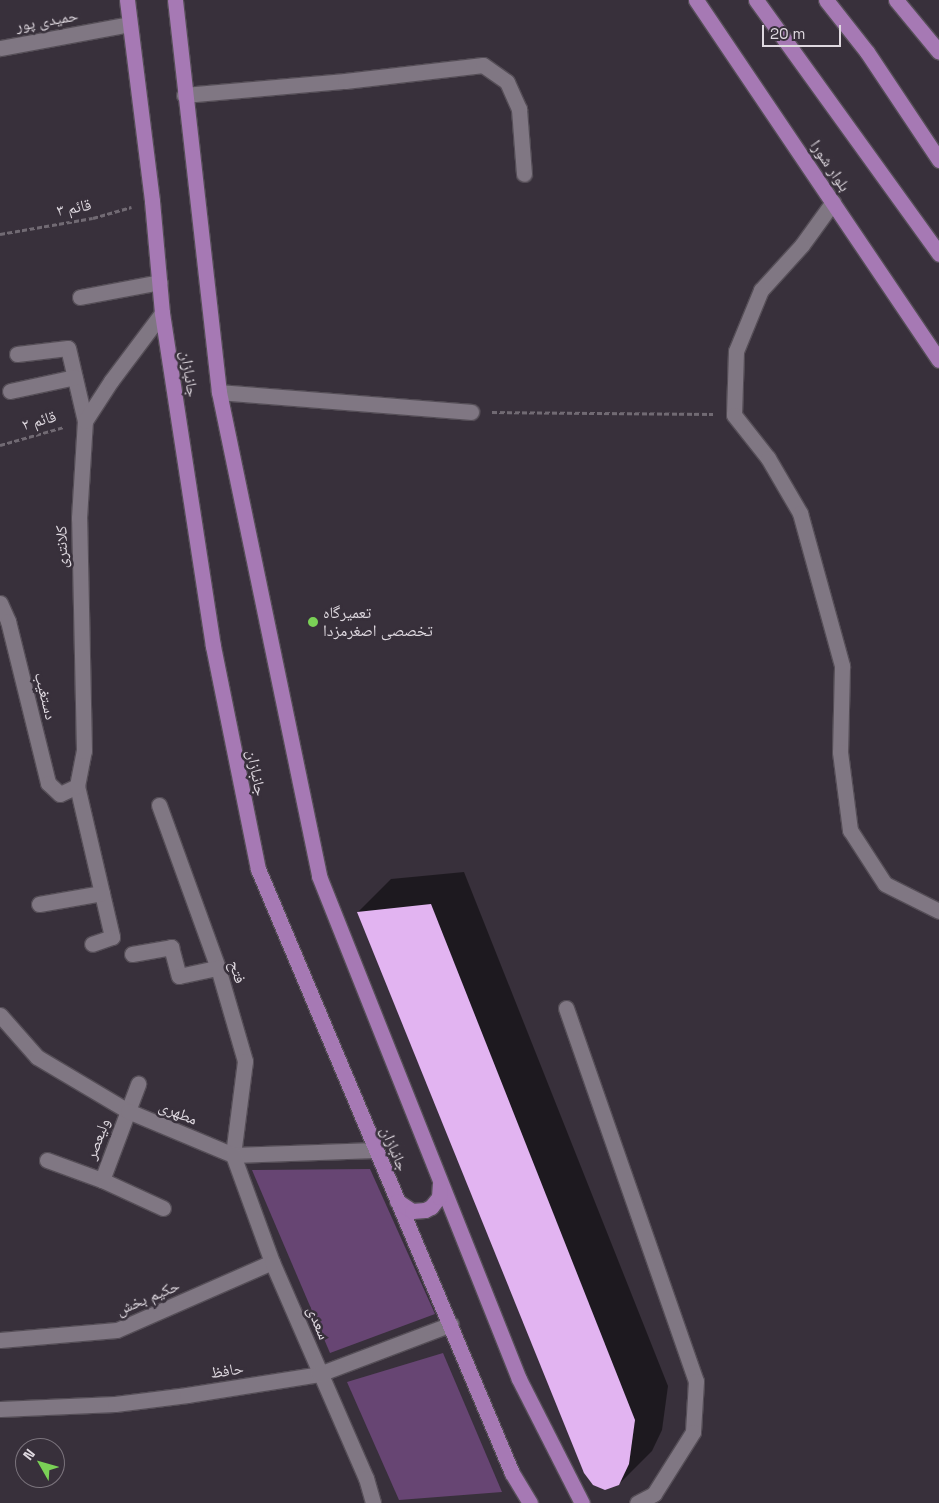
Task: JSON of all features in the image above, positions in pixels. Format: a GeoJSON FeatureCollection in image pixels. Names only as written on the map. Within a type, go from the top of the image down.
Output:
{"type":"FeatureCollection","features":[{"type":"Feature","properties":{"kind":"main road","name":"جانبازان"},"geometry":{"type":"LineString","coordinates":[[127,0],[152,200],[162,313],[213,646],[258,869],[396,1200],[451,1324],[512,1473],[530,1503]]}},
{"type":"Feature","properties":{"kind":"main road","name":"جانبازان"},"geometry":{"type":"LineString","coordinates":[[175,0],[184,96],[219,392],[319,876],[519,1379],[582,1503]]}},
{"type":"Feature","properties":{"kind":"main road","name":"بلوار شورا"},"geometry":{"type":"LineString","coordinates":[[696,0],[938,359]]}},
{"type":"Feature","properties":{"kind":"main road"},"geometry":{"type":"LineString","coordinates":[[756,0],[939,254]]}},
{"type":"Feature","properties":{"kind":"main road"},"geometry":{"type":"LineString","coordinates":[[826,0],[867,52],[939,160]]}},
{"type":"Feature","properties":{"kind":"main road"},"geometry":{"type":"LineString","coordinates":[[896,0],[939,52]]}},
{"type":"Feature","properties":{"kind":"main road"},"geometry":{"type":"LineString","coordinates":[[396,1200],[406,1209],[419,1212],[425,1210],[439,1197],[440,1184]]}},
{"type":"Feature","properties":{"kind":"street","name":"حمیدی پور"},"geometry":{"type":"LineString","coordinates":[[0,48],[129,24]]}},
{"type":"Feature","properties":{"kind":"street"},"geometry":{"type":"LineString","coordinates":[[184,96],[345,81],[483,64],[507,82],[519,109],[524,174]]}},
{"type":"Feature","properties":{"kind":"street"},"geometry":{"type":"LineString","coordinates":[[833,202],[802,244],[762,290],[736,351],[734,415],[768,458],[800,513],[842,666],[840,752],[850,830],[884,884],[939,911]]}},
{"type":"Feature","properties":{"kind":"street"},"geometry":{"type":"LineString","coordinates":[[80,297],[160,282]]}},
{"type":"Feature","properties":{"kind":"street","name":"کلانتری"},"geometry":{"type":"LineString","coordinates":[[77,786],[84,751],[79,518],[85,421],[111,381],[162,313]]}},
{"type":"Feature","properties":{"kind":"street"},"geometry":{"type":"LineString","coordinates":[[17,354],[68,348],[85,421]]}},
{"type":"Feature","properties":{"kind":"street"},"geometry":{"type":"LineString","coordinates":[[10,391],[75,377]]}},
{"type":"Feature","properties":{"kind":"street"},"geometry":{"type":"LineString","coordinates":[[219,392],[471,412]]}},
{"type":"Feature","properties":{"kind":"street","name":"دستغیب"},"geometry":{"type":"LineString","coordinates":[[1,607],[8,621],[48,783],[60,794],[77,786]]}},
{"type":"Feature","properties":{"kind":"street"},"geometry":{"type":"LineString","coordinates":[[77,786],[112,936],[92,944]]}},
{"type":"Feature","properties":{"kind":"street","name":"فتح"},"geometry":{"type":"LineString","coordinates":[[159,805],[218,968],[245,1062],[233,1155]]}},
{"type":"Feature","properties":{"kind":"street"},"geometry":{"type":"LineString","coordinates":[[39,904],[102,893]]}},
{"type":"Feature","properties":{"kind":"street"},"geometry":{"type":"LineString","coordinates":[[132,954],[171,948],[179,976],[218,968]]}},
{"type":"Feature","properties":{"kind":"street"},"geometry":{"type":"LineString","coordinates":[[566,1008],[696,1381],[693,1432],[654,1494],[637,1503]]}},
{"type":"Feature","properties":{"kind":"street","name":"مطهری"},"geometry":{"type":"LineString","coordinates":[[0,1015],[37,1057],[128,1111],[233,1155],[375,1150]]}},
{"type":"Feature","properties":{"kind":"street","name":"ولیعصر"},"geometry":{"type":"LineString","coordinates":[[102,1180],[138,1084]]}},
{"type":"Feature","properties":{"kind":"street","name":"سعدی"},"geometry":{"type":"LineString","coordinates":[[233,1155],[272,1262],[366,1478],[373,1503]]}},
{"type":"Feature","properties":{"kind":"street"},"geometry":{"type":"LineString","coordinates":[[47,1160],[102,1180],[163,1208]]}},
{"type":"Feature","properties":{"kind":"street","name":"حکیم بخش"},"geometry":{"type":"LineString","coordinates":[[0,1340],[117,1330],[272,1262]]}},
{"type":"Feature","properties":{"kind":"street","name":"حافظ"},"geometry":{"type":"LineString","coordinates":[[0,1409],[115,1404],[187,1395],[320,1374],[451,1324]]}},
{"type":"Feature","properties":{"kind":"path","name":"قائم ۳"},"geometry":{"type":"LineString","coordinates":[[0,234],[92,218],[152,200]]}},
{"type":"Feature","properties":{"kind":"path"},"geometry":{"type":"LineString","coordinates":[[471,412],[734,415]]}},
{"type":"Feature","properties":{"kind":"path","name":"قائم ۲"},"geometry":{"type":"LineString","coordinates":[[0,445],[85,421]]}},
{"type":"Feature","properties":{"kind":"shaded area"},"geometry":{"type":"Polygon","coordinates":[[[370,1169],[435,1314],[330,1353],[252,1170],[370,1169]]]}},
{"type":"Feature","properties":{"kind":"shaded area"},"geometry":{"type":"Polygon","coordinates":[[[443,1353],[502,1492],[399,1500],[347,1382],[443,1353]]]}},
{"type":"Feature","properties":{"kind":"building"},"geometry":{"type":"Polygon","coordinates":[[[431,904],[635,1420],[629,1464],[619,1485],[605,1490],[593,1485],[584,1473],[357,912],[431,904]]]}},
{"type":"Feature","properties":{"kind":"place","name":"تعمیرگاه تخصصی اصغرمزدا"},"geometry":{"type":"Point","coordinates":[313,622]}}]}
